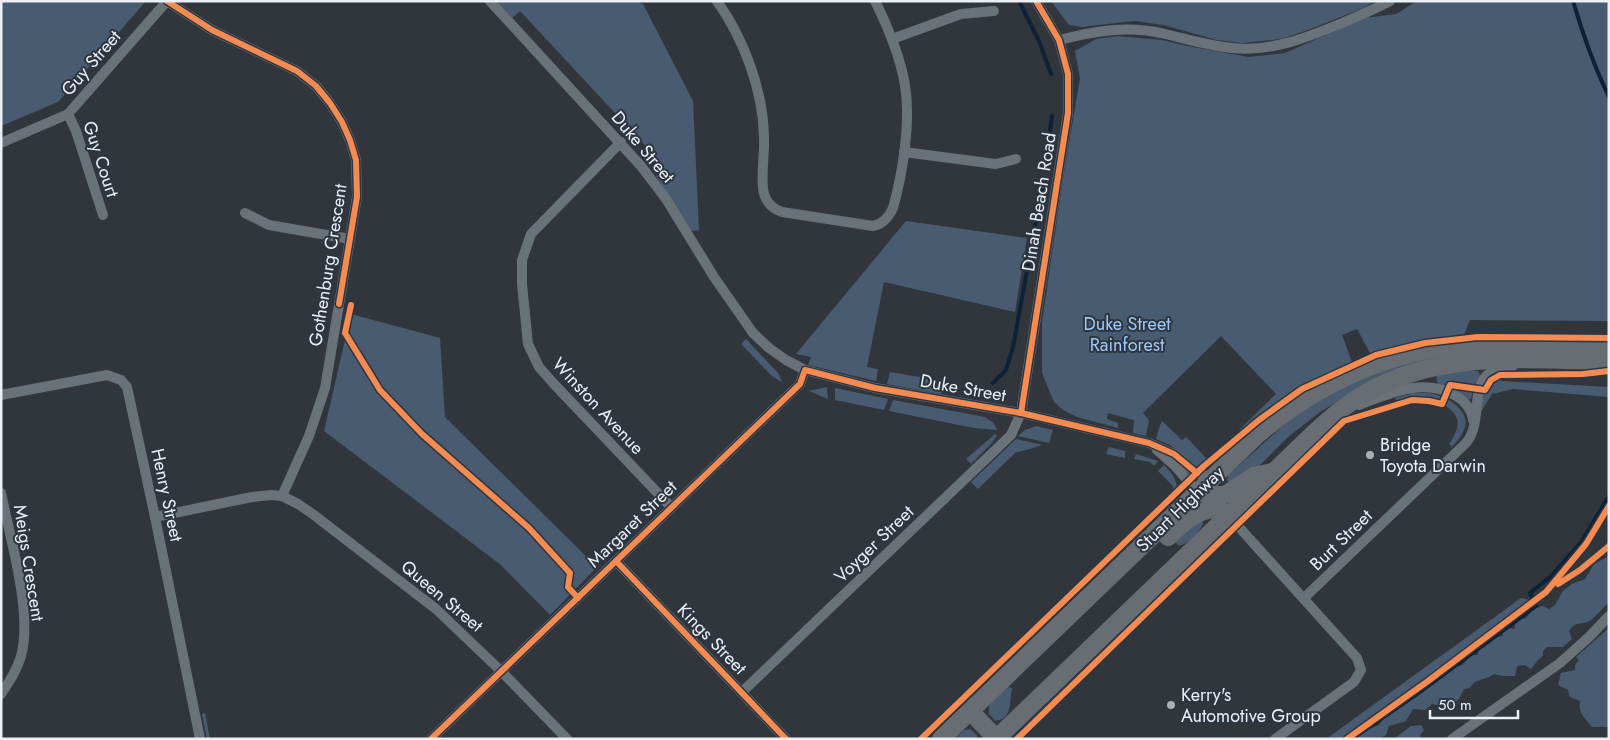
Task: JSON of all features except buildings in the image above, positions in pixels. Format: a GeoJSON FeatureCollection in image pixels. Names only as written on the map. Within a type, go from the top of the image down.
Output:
{"type":"FeatureCollection","features":[{"type":"Feature","properties":{"kind":"highway","name":"Stuart Highway"},"geometry":{"type":"LineString","coordinates":[[941,739],[1264,429],[1300,402],[1340,379],[1366,368],[1396,357],[1424,350],[1472,344],[1609,345]]}},
{"type":"Feature","properties":{"kind":"highway"},"geometry":{"type":"LineString","coordinates":[[971,712],[996,739],[1328,420],[1352,401],[1374,389],[1432,367],[1470,361],[1491,359],[1609,363]]}},
{"type":"Feature","properties":{"kind":"highway"},"geometry":{"type":"LineString","coordinates":[[1198,492],[1225,495],[1254,476],[1275,471]]}},
{"type":"Feature","properties":{"kind":"highway"},"geometry":{"type":"LineString","coordinates":[[1092,594],[1140,562],[1189,519],[1213,510],[1219,510],[1229,516]]}},
{"type":"Feature","properties":{"kind":"street","name":"Guy Street"},"geometry":{"type":"LineString","coordinates":[[1,143],[68,114],[167,1]]}},
{"type":"Feature","properties":{"kind":"street","name":"Gothenburg Crescent"},"geometry":{"type":"LineString","coordinates":[[167,1],[212,30],[297,71],[316,86],[342,122],[356,160],[357,197],[320,405],[309,436],[282,496]]}},
{"type":"Feature","properties":{"kind":"street","name":"Duke Street"},"geometry":{"type":"LineString","coordinates":[[490,1],[621,142],[666,199],[714,277],[753,333],[786,360],[805,370],[875,388],[1021,413],[1148,443],[1174,454],[1195,472],[1212,478]]}},
{"type":"Feature","properties":{"kind":"street"},"geometry":{"type":"LineString","coordinates":[[717,1],[741,44],[757,89],[764,134],[764,192],[767,200],[774,209],[782,212],[867,226],[877,225],[885,220],[893,208],[904,152],[906,120],[905,85],[892,39],[875,1]]}},
{"type":"Feature","properties":{"kind":"street","name":"Dinah Beach Road"},"geometry":{"type":"LineString","coordinates":[[1021,413],[1068,113],[1068,74],[1059,40],[1036,1]]}},
{"type":"Feature","properties":{"kind":"street"},"geometry":{"type":"LineString","coordinates":[[1059,40],[1089,32],[1119,29],[1138,30],[1231,48],[1262,48],[1284,45],[1316,34],[1390,1]]}},
{"type":"Feature","properties":{"kind":"street"},"geometry":{"type":"LineString","coordinates":[[892,39],[960,14],[994,12]]}},
{"type":"Feature","properties":{"kind":"street","name":"Guy Court"},"geometry":{"type":"LineString","coordinates":[[68,114],[76,130],[102,215]]}},
{"type":"Feature","properties":{"kind":"street","name":"Winston Avenue"},"geometry":{"type":"LineString","coordinates":[[621,142],[531,234],[522,260],[522,284],[528,344],[539,367],[671,507]]}},
{"type":"Feature","properties":{"kind":"street"},"geometry":{"type":"LineString","coordinates":[[904,152],[996,164],[1016,159]]}},
{"type":"Feature","properties":{"kind":"street"},"geometry":{"type":"LineString","coordinates":[[245,213],[269,224],[350,238]]}},
{"type":"Feature","properties":{"kind":"street"},"geometry":{"type":"LineString","coordinates":[[1474,426],[1479,387],[1486,376],[1496,370],[1511,367],[1583,368],[1609,363]]}},
{"type":"Feature","properties":{"kind":"street","name":"Margaret Street"},"geometry":{"type":"LineString","coordinates":[[431,739],[800,384],[805,370]]}},
{"type":"Feature","properties":{"kind":"street","name":"Henry Street"},"geometry":{"type":"LineString","coordinates":[[1,395],[108,375],[121,380],[129,392],[200,739]]}},
{"type":"Feature","properties":{"kind":"street"},"geometry":{"type":"LineString","coordinates":[[1328,420],[1374,399],[1409,388],[1422,387],[1445,390],[1460,399],[1471,411],[1474,426]]}},
{"type":"Feature","properties":{"kind":"street","name":"Voyger Street"},"geometry":{"type":"LineString","coordinates":[[742,692],[1010,435],[1021,413]]}},
{"type":"Feature","properties":{"kind":"street","name":"Burt Street"},"geometry":{"type":"LineString","coordinates":[[1304,598],[1458,451],[1471,437],[1474,426]]}},
{"type":"Feature","properties":{"kind":"street","name":"Duke Street"},"geometry":{"type":"LineString","coordinates":[[1148,443],[1168,460],[1198,492]]}},
{"type":"Feature","properties":{"kind":"street","name":"Meigs Crescent"},"geometry":{"type":"LineString","coordinates":[[1,493],[21,591],[24,635],[21,658],[14,674],[1,694]]}},
{"type":"Feature","properties":{"kind":"street"},"geometry":{"type":"LineString","coordinates":[[155,517],[252,497],[282,496]]}},
{"type":"Feature","properties":{"kind":"street","name":"Queen Street"},"geometry":{"type":"LineString","coordinates":[[282,496],[306,510],[424,598],[502,672],[567,739]]}},
{"type":"Feature","properties":{"kind":"street"},"geometry":{"type":"LineString","coordinates":[[1229,516],[1357,658],[1361,670],[1354,682],[1275,739]]}},
{"type":"Feature","properties":{"kind":"street","name":"Kings Street"},"geometry":{"type":"LineString","coordinates":[[616,561],[786,739]]}},
{"type":"Feature","properties":{"kind":"street"},"geometry":{"type":"LineString","coordinates":[[1452,739],[1560,663],[1609,616]]}},
{"type":"Feature","properties":{"kind":"green space"},"geometry":{"type":"Polygon","coordinates":[[[1,1],[146,1],[58,102],[1,126],[1,1]]]}},
{"type":"Feature","properties":{"kind":"green space"},"geometry":{"type":"Polygon","coordinates":[[[497,1],[635,1],[643,4],[693,101],[699,230],[691,231],[656,176],[665,170],[656,157],[520,11],[512,18],[497,1]]]}},
{"type":"Feature","properties":{"kind":"green space"},"geometry":{"type":"Polygon","coordinates":[[[1051,1],[1375,1],[1363,8],[1281,39],[1242,43],[1217,40],[1163,25],[1134,21],[1082,27],[1069,25],[1051,1]]]}},
{"type":"Feature","properties":{"kind":"green space","name":"Duke Street Rainforest"},"geometry":{"type":"Polygon","coordinates":[[[1417,1],[1609,1],[1609,321],[1470,320],[1464,335],[1424,341],[1371,355],[1357,329],[1342,335],[1352,362],[1302,388],[1258,419],[1242,433],[1239,430],[1276,394],[1221,336],[1143,413],[1149,420],[1146,436],[1133,433],[1134,420],[1108,413],[1107,419],[1118,423],[1118,428],[1077,417],[1063,410],[1054,402],[1042,373],[1042,322],[1080,78],[1075,51],[1096,39],[1118,36],[1162,40],[1249,57],[1285,53],[1364,18],[1396,14],[1417,1]]]}},
{"type":"Feature","properties":{"kind":"green space"},"geometry":{"type":"Polygon","coordinates":[[[906,221],[1027,238],[1015,312],[884,282],[867,367],[878,369],[876,381],[808,365],[811,357],[796,354],[906,221]]]}},
{"type":"Feature","properties":{"kind":"green space"},"geometry":{"type":"Polygon","coordinates":[[[351,314],[440,338],[445,417],[597,567],[550,615],[501,565],[324,431],[351,314]]]}},
{"type":"Feature","properties":{"kind":"green space"},"geometry":{"type":"Polygon","coordinates":[[[746,339],[778,373],[782,382],[773,377],[741,344],[746,339]]]}},
{"type":"Feature","properties":{"kind":"green space"},"geometry":{"type":"Polygon","coordinates":[[[1428,357],[1429,363],[1347,396],[1320,412],[1288,437],[1256,469],[1230,484],[1227,480],[1228,475],[1303,408],[1369,374],[1428,357]]]}},
{"type":"Feature","properties":{"kind":"green space"},"geometry":{"type":"Polygon","coordinates":[[[1465,370],[1478,371],[1480,375],[1474,385],[1449,383],[1446,388],[1438,386],[1436,375],[1465,370]]]}},
{"type":"Feature","properties":{"kind":"green space"},"geometry":{"type":"Polygon","coordinates":[[[890,372],[943,381],[941,394],[887,384],[890,372]]]}},
{"type":"Feature","properties":{"kind":"green space"},"geometry":{"type":"Polygon","coordinates":[[[1500,377],[1501,381],[1609,387],[1609,397],[1513,389],[1492,394],[1479,415],[1482,393],[1486,393],[1493,382],[1500,377]]]}},
{"type":"Feature","properties":{"kind":"green space"},"geometry":{"type":"Polygon","coordinates":[[[1451,386],[1473,389],[1471,399],[1468,400],[1450,390],[1451,386]]]}},
{"type":"Feature","properties":{"kind":"green space"},"geometry":{"type":"Polygon","coordinates":[[[827,387],[828,399],[809,391],[827,387]]]}},
{"type":"Feature","properties":{"kind":"green space"},"geometry":{"type":"Polygon","coordinates":[[[835,388],[888,399],[884,410],[835,400],[835,388]]]}},
{"type":"Feature","properties":{"kind":"green space"},"geometry":{"type":"Polygon","coordinates":[[[1413,393],[1430,393],[1443,397],[1441,403],[1419,399],[1397,403],[1395,398],[1413,393]]]}},
{"type":"Feature","properties":{"kind":"green space"},"geometry":{"type":"Polygon","coordinates":[[[1446,398],[1460,409],[1466,420],[1463,433],[1452,447],[1449,444],[1456,432],[1458,422],[1454,413],[1443,404],[1446,398]]]}},
{"type":"Feature","properties":{"kind":"green space"},"geometry":{"type":"Polygon","coordinates":[[[893,400],[985,417],[994,423],[997,430],[974,428],[889,411],[893,400]]]}},
{"type":"Feature","properties":{"kind":"green space"},"geometry":{"type":"Polygon","coordinates":[[[1162,421],[1182,440],[1186,437],[1208,460],[1196,467],[1170,445],[1156,439],[1162,421]]]}},
{"type":"Feature","properties":{"kind":"green space"},"geometry":{"type":"Polygon","coordinates":[[[1036,426],[1053,430],[1049,443],[1018,436],[1025,430],[1036,426]]]}},
{"type":"Feature","properties":{"kind":"green space"},"geometry":{"type":"Polygon","coordinates":[[[995,434],[997,435],[992,443],[971,464],[966,459],[995,434]]]}},
{"type":"Feature","properties":{"kind":"green space"},"geometry":{"type":"Polygon","coordinates":[[[1016,439],[1043,445],[1015,453],[978,489],[971,482],[1016,439]]]}},
{"type":"Feature","properties":{"kind":"green space"},"geometry":{"type":"Polygon","coordinates":[[[1109,447],[1125,451],[1125,458],[1106,454],[1109,447]]]}},
{"type":"Feature","properties":{"kind":"green space"},"geometry":{"type":"Polygon","coordinates":[[[1136,454],[1158,461],[1154,466],[1150,462],[1134,459],[1136,454]]]}},
{"type":"Feature","properties":{"kind":"green space"},"geometry":{"type":"Polygon","coordinates":[[[1164,465],[1176,483],[1177,486],[1174,493],[1173,486],[1158,471],[1164,465]]]}},
{"type":"Feature","properties":{"kind":"green space"},"geometry":{"type":"Polygon","coordinates":[[[1202,520],[1203,524],[1199,531],[1187,543],[1179,546],[1172,538],[1202,520]]]}},
{"type":"Feature","properties":{"kind":"green space"},"geometry":{"type":"Polygon","coordinates":[[[1609,556],[1609,602],[1591,620],[1574,625],[1569,631],[1572,639],[1563,647],[1547,647],[1543,651],[1543,656],[1531,669],[1525,665],[1517,666],[1515,676],[1494,674],[1475,682],[1469,688],[1464,689],[1459,699],[1449,707],[1432,704],[1425,710],[1413,709],[1406,721],[1389,726],[1386,735],[1378,739],[1350,739],[1363,729],[1364,731],[1379,725],[1387,713],[1390,713],[1424,691],[1453,667],[1462,665],[1470,655],[1478,655],[1478,649],[1491,642],[1492,638],[1503,636],[1502,631],[1508,627],[1515,628],[1515,623],[1519,619],[1526,618],[1532,610],[1542,606],[1549,609],[1555,605],[1563,591],[1572,584],[1585,579],[1594,564],[1609,556]]]}},
{"type":"Feature","properties":{"kind":"green space"},"geometry":{"type":"Polygon","coordinates":[[[1521,598],[1530,600],[1426,679],[1342,739],[1326,739],[1521,598]]]}},
{"type":"Feature","properties":{"kind":"green space"},"geometry":{"type":"Polygon","coordinates":[[[1609,628],[1609,727],[1592,727],[1581,713],[1580,701],[1570,697],[1568,690],[1558,685],[1561,673],[1575,670],[1575,665],[1579,660],[1576,657],[1609,628]]]}},
{"type":"Feature","properties":{"kind":"green space"},"geometry":{"type":"Polygon","coordinates":[[[1008,687],[1012,688],[1008,713],[1005,717],[996,721],[989,714],[989,705],[1008,687]]]}},
{"type":"Feature","properties":{"kind":"green space"},"geometry":{"type":"Polygon","coordinates":[[[205,713],[210,739],[207,739],[202,714],[205,713]]]}},
{"type":"Feature","properties":{"kind":"green space"},"geometry":{"type":"Polygon","coordinates":[[[1421,725],[1424,730],[1420,735],[1421,739],[1394,739],[1411,726],[1421,725]]]}},
{"type":"Feature","properties":{"kind":"green space"},"geometry":{"type":"Polygon","coordinates":[[[970,729],[977,735],[977,739],[955,739],[964,730],[970,729]]]}},
{"type":"Feature","properties":{"kind":"waterway"},"geometry":{"type":"LineString","coordinates":[[1019,1],[1039,41],[1051,74]]}},
{"type":"Feature","properties":{"kind":"waterway"},"geometry":{"type":"LineString","coordinates":[[1573,1],[1589,50],[1609,97]]}},
{"type":"Feature","properties":{"kind":"waterway"},"geometry":{"type":"LineString","coordinates":[[1047,154],[1052,116]]}},
{"type":"Feature","properties":{"kind":"waterway"},"geometry":{"type":"LineString","coordinates":[[993,383],[1006,370],[1013,347],[1043,182]]}},
{"type":"Feature","properties":{"kind":"waterway"},"geometry":{"type":"LineString","coordinates":[[1352,739],[1424,689],[1536,606],[1530,593],[1550,577],[1582,541],[1609,496]]}},
{"type":"Feature","properties":{"kind":"cycle path"},"geometry":{"type":"LineString","coordinates":[[167,1],[212,30],[297,71],[316,86],[342,122],[356,160],[357,197],[339,304]]}},
{"type":"Feature","properties":{"kind":"cycle path"},"geometry":{"type":"LineString","coordinates":[[1021,413],[1068,113],[1068,74],[1059,40],[1036,1]]}},
{"type":"Feature","properties":{"kind":"cycle path"},"geometry":{"type":"LineString","coordinates":[[351,305],[345,333],[380,390],[422,434],[529,528],[570,573],[568,587],[578,598]]}},
{"type":"Feature","properties":{"kind":"cycle path"},"geometry":{"type":"LineString","coordinates":[[921,739],[1204,466],[1259,420],[1302,389],[1376,355],[1425,343],[1478,337],[1609,338]]}},
{"type":"Feature","properties":{"kind":"cycle path"},"geometry":{"type":"LineString","coordinates":[[431,739],[800,384],[805,370],[875,388],[1021,413],[1149,443],[1174,454],[1197,473]]}},
{"type":"Feature","properties":{"kind":"cycle path"},"geometry":{"type":"LineString","coordinates":[[1017,739],[1344,421],[1412,400],[1442,404],[1450,385],[1485,390],[1491,380],[1500,375],[1583,374],[1609,371]]}},
{"type":"Feature","properties":{"kind":"cycle path"},"geometry":{"type":"LineString","coordinates":[[1347,739],[1546,592],[1586,544],[1609,506]]}},
{"type":"Feature","properties":{"kind":"cycle path"},"geometry":{"type":"LineString","coordinates":[[1558,584],[1580,570],[1609,546]]}},
{"type":"Feature","properties":{"kind":"cycle path"},"geometry":{"type":"LineString","coordinates":[[616,561],[786,739]]}},
{"type":"Feature","properties":{"kind":"place","name":"Bridge Toyota Darwin"},"geometry":{"type":"Point","coordinates":[1370,455]}},
{"type":"Feature","properties":{"kind":"place","name":"Kerry's Automotive Group"},"geometry":{"type":"Point","coordinates":[1171,705]}}]}
